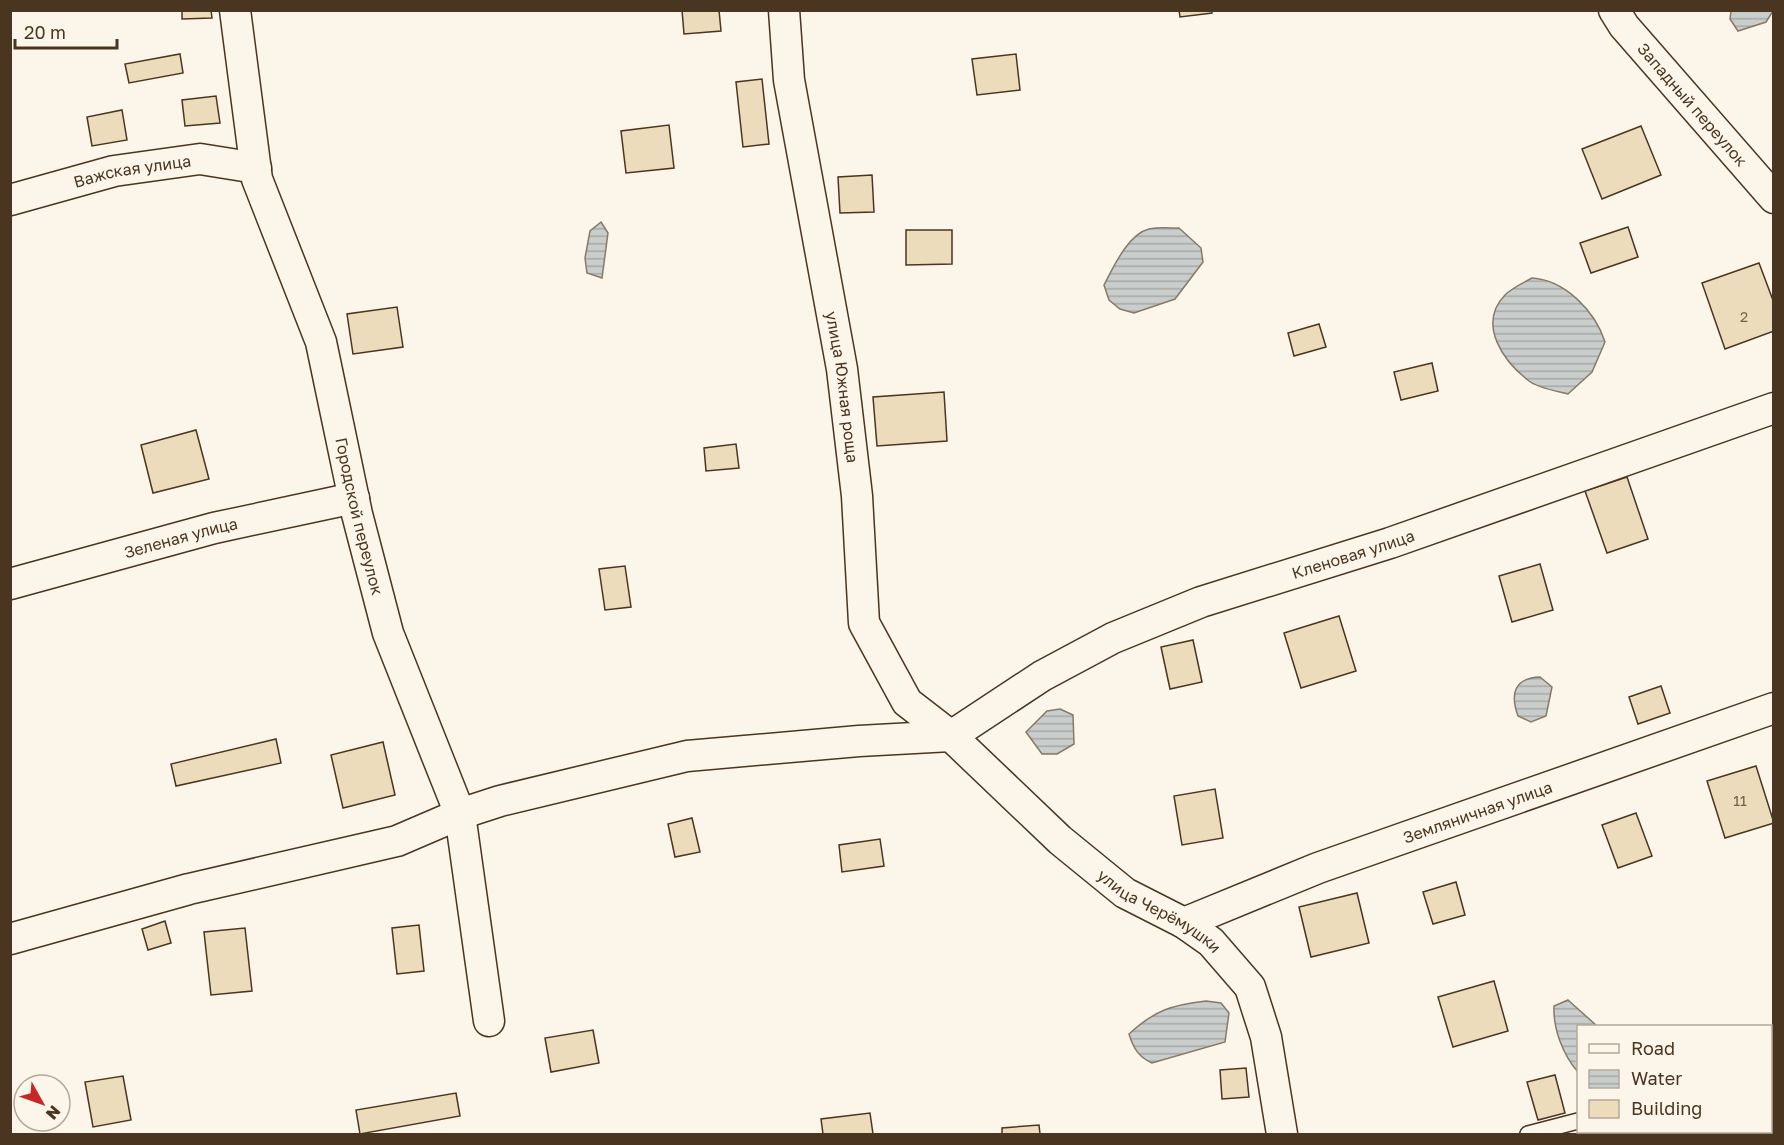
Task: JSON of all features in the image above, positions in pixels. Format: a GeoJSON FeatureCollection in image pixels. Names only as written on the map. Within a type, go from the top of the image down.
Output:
{"type":"FeatureCollection","features":[{"type":"Feature","properties":{"kind":"street","name":"Городской переулок"},"geometry":{"type":"LineString","coordinates":[[235,10],[257,179],[321,342],[354,498],[388,633],[460,814],[489,1021]]}},
{"type":"Feature","properties":{"kind":"street","name":"улица Южная роща"},"geometry":{"type":"LineString","coordinates":[[784,10],[789,80],[842,369],[858,496],[864,623],[907,702],[951,736]]}},
{"type":"Feature","properties":{"kind":"street","name":"Западный переулок"},"geometry":{"type":"LineString","coordinates":[[1614,10],[1624,26],[1773,198]]}},
{"type":"Feature","properties":{"kind":"street","name":"Важская улица"},"geometry":{"type":"LineString","coordinates":[[10,200],[114,171],[200,159],[256,168]]}},
{"type":"Feature","properties":{"kind":"street","name":"Кленовая улица"},"geometry":{"type":"LineString","coordinates":[[951,736],[1042,676],[1113,638],[1202,602],[1390,543],[1773,408]]}},
{"type":"Feature","properties":{"kind":"street","name":"Зеленая улица"},"geometry":{"type":"LineString","coordinates":[[10,584],[214,528],[354,498]]}},
{"type":"Feature","properties":{"kind":"street","name":"Земляничная улица"},"geometry":{"type":"LineString","coordinates":[[1184,923],[1318,868],[1773,708]]}},
{"type":"Feature","properties":{"kind":"street"},"geometry":{"type":"LineString","coordinates":[[10,939],[189,889],[397,841],[460,814],[500,801],[687,756],[859,741],[951,736]]}},
{"type":"Feature","properties":{"kind":"street","name":"улица Черёмушки"},"geometry":{"type":"LineString","coordinates":[[951,736],[1060,840],[1125,893],[1184,923],[1211,942],[1250,987],[1266,1037],[1282,1134]]}},
{"type":"Feature","properties":{"kind":"lane"},"geometry":{"type":"LineString","coordinates":[[1528,1134],[1577,1121]]}},
{"type":"Feature","properties":{"kind":"water"},"geometry":{"type":"Polygon","coordinates":[[[1731,10],[1773,11],[1766,22],[1738,31],[1730,19],[1731,10]]]}},
{"type":"Feature","properties":{"kind":"water"},"geometry":{"type":"Polygon","coordinates":[[[601,222],[608,233],[602,278],[587,273],[585,258],[590,231],[601,222]]]}},
{"type":"Feature","properties":{"kind":"water"},"geometry":{"type":"Polygon","coordinates":[[[1179,228],[1201,248],[1203,262],[1175,299],[1134,313],[1120,309],[1109,300],[1104,285],[1122,252],[1134,237],[1149,229],[1179,228]]]}},
{"type":"Feature","properties":{"kind":"water"},"geometry":{"type":"Polygon","coordinates":[[[1532,278],[1556,284],[1577,299],[1594,319],[1605,342],[1592,372],[1568,394],[1542,387],[1519,373],[1503,353],[1493,330],[1493,318],[1497,306],[1505,295],[1532,278]]]}},
{"type":"Feature","properties":{"kind":"water"},"geometry":{"type":"Polygon","coordinates":[[[1540,677],[1552,687],[1546,716],[1531,722],[1518,716],[1514,701],[1516,689],[1524,680],[1540,677]]]}},
{"type":"Feature","properties":{"kind":"water"},"geometry":{"type":"Polygon","coordinates":[[[1060,709],[1073,715],[1074,744],[1057,754],[1042,754],[1026,732],[1047,711],[1060,709]]]}},
{"type":"Feature","properties":{"kind":"water"},"geometry":{"type":"Polygon","coordinates":[[[1568,1000],[1596,1025],[1577,1025],[1577,1071],[1564,1050],[1557,1033],[1554,1006],[1568,1000]]]}},
{"type":"Feature","properties":{"kind":"water"},"geometry":{"type":"Polygon","coordinates":[[[1206,1001],[1221,1003],[1229,1013],[1225,1042],[1152,1063],[1137,1051],[1129,1034],[1147,1019],[1183,1004],[1206,1001]]]}},
{"type":"Feature","properties":{"kind":"building"},"geometry":{"type":"Polygon","coordinates":[[[182,10],[211,10],[212,18],[182,19],[182,10]]]}},
{"type":"Feature","properties":{"kind":"building"},"geometry":{"type":"Polygon","coordinates":[[[682,10],[719,10],[721,31],[684,34],[682,10]]]}},
{"type":"Feature","properties":{"kind":"building"},"geometry":{"type":"Polygon","coordinates":[[[1179,10],[1212,10],[1212,13],[1180,17],[1179,10]]]}},
{"type":"Feature","properties":{"kind":"building"},"geometry":{"type":"Polygon","coordinates":[[[180,54],[183,73],[129,83],[125,64],[180,54]]]}},
{"type":"Feature","properties":{"kind":"building"},"geometry":{"type":"Polygon","coordinates":[[[1016,54],[1020,90],[977,95],[972,59],[1016,54]]]}},
{"type":"Feature","properties":{"kind":"building"},"geometry":{"type":"Polygon","coordinates":[[[762,79],[769,144],[743,147],[736,82],[762,79]]]}},
{"type":"Feature","properties":{"kind":"building"},"geometry":{"type":"Polygon","coordinates":[[[216,96],[220,123],[185,126],[182,100],[216,96]]]}},
{"type":"Feature","properties":{"kind":"building"},"geometry":{"type":"Polygon","coordinates":[[[122,110],[127,140],[92,146],[87,117],[122,110]]]}},
{"type":"Feature","properties":{"kind":"building"},"geometry":{"type":"Polygon","coordinates":[[[669,125],[674,168],[626,173],[621,131],[669,125]]]}},
{"type":"Feature","properties":{"kind":"building"},"geometry":{"type":"Polygon","coordinates":[[[1641,126],[1661,175],[1602,199],[1582,149],[1641,126]]]}},
{"type":"Feature","properties":{"kind":"building"},"geometry":{"type":"Polygon","coordinates":[[[872,175],[874,212],[840,213],[838,177],[872,175]]]}},
{"type":"Feature","properties":{"kind":"building"},"geometry":{"type":"Polygon","coordinates":[[[1628,227],[1638,257],[1591,273],[1580,243],[1628,227]]]}},
{"type":"Feature","properties":{"kind":"building"},"geometry":{"type":"Polygon","coordinates":[[[906,230],[952,230],[952,264],[906,265],[906,230]]]}},
{"type":"Feature","properties":{"kind":"building"},"geometry":{"type":"Polygon","coordinates":[[[1759,263],[1774,303],[1774,331],[1725,349],[1702,283],[1759,263]]]}},
{"type":"Feature","properties":{"kind":"building"},"geometry":{"type":"Polygon","coordinates":[[[397,307],[403,347],[353,354],[347,314],[397,307]]]}},
{"type":"Feature","properties":{"kind":"building"},"geometry":{"type":"Polygon","coordinates":[[[1319,324],[1326,347],[1294,356],[1288,333],[1319,324]]]}},
{"type":"Feature","properties":{"kind":"building"},"geometry":{"type":"Polygon","coordinates":[[[1432,363],[1438,391],[1401,400],[1394,372],[1432,363]]]}},
{"type":"Feature","properties":{"kind":"building"},"geometry":{"type":"Polygon","coordinates":[[[944,392],[947,441],[877,446],[873,397],[944,392]]]}},
{"type":"Feature","properties":{"kind":"building"},"geometry":{"type":"Polygon","coordinates":[[[196,430],[209,479],[153,493],[141,445],[196,430]]]}},
{"type":"Feature","properties":{"kind":"building"},"geometry":{"type":"Polygon","coordinates":[[[736,444],[739,468],[706,471],[704,448],[736,444]]]}},
{"type":"Feature","properties":{"kind":"building"},"geometry":{"type":"Polygon","coordinates":[[[1627,477],[1648,539],[1607,553],[1585,491],[1627,477]]]}},
{"type":"Feature","properties":{"kind":"building"},"geometry":{"type":"Polygon","coordinates":[[[1540,564],[1553,610],[1512,622],[1499,576],[1540,564]]]}},
{"type":"Feature","properties":{"kind":"building"},"geometry":{"type":"Polygon","coordinates":[[[625,566],[631,607],[605,610],[599,569],[625,566]]]}},
{"type":"Feature","properties":{"kind":"building"},"geometry":{"type":"Polygon","coordinates":[[[1339,616],[1356,671],[1301,688],[1284,633],[1339,616]]]}},
{"type":"Feature","properties":{"kind":"building"},"geometry":{"type":"Polygon","coordinates":[[[1193,640],[1202,682],[1170,689],[1161,647],[1193,640]]]}},
{"type":"Feature","properties":{"kind":"building"},"geometry":{"type":"Polygon","coordinates":[[[1661,686],[1670,713],[1638,724],[1629,697],[1661,686]]]}},
{"type":"Feature","properties":{"kind":"building"},"geometry":{"type":"Polygon","coordinates":[[[276,739],[281,763],[176,786],[171,764],[276,739]]]}},
{"type":"Feature","properties":{"kind":"building"},"geometry":{"type":"Polygon","coordinates":[[[383,742],[395,795],[343,808],[331,755],[383,742]]]}},
{"type":"Feature","properties":{"kind":"building"},"geometry":{"type":"Polygon","coordinates":[[[1756,766],[1774,823],[1725,838],[1707,781],[1756,766]]]}},
{"type":"Feature","properties":{"kind":"building"},"geometry":{"type":"Polygon","coordinates":[[[1215,789],[1223,838],[1182,845],[1174,796],[1215,789]]]}},
{"type":"Feature","properties":{"kind":"building"},"geometry":{"type":"Polygon","coordinates":[[[1636,813],[1652,856],[1618,868],[1602,825],[1636,813]]]}},
{"type":"Feature","properties":{"kind":"building"},"geometry":{"type":"Polygon","coordinates":[[[692,818],[700,852],[675,857],[668,824],[692,818]]]}},
{"type":"Feature","properties":{"kind":"building"},"geometry":{"type":"Polygon","coordinates":[[[880,839],[884,866],[842,872],[839,845],[880,839]]]}},
{"type":"Feature","properties":{"kind":"building"},"geometry":{"type":"Polygon","coordinates":[[[1456,882],[1465,915],[1433,924],[1423,892],[1456,882]]]}},
{"type":"Feature","properties":{"kind":"building"},"geometry":{"type":"Polygon","coordinates":[[[1357,893],[1369,943],[1311,957],[1299,907],[1357,893]]]}},
{"type":"Feature","properties":{"kind":"building"},"geometry":{"type":"Polygon","coordinates":[[[165,921],[171,943],[148,950],[142,929],[165,921]]]}},
{"type":"Feature","properties":{"kind":"building"},"geometry":{"type":"Polygon","coordinates":[[[419,925],[424,971],[397,974],[392,928],[419,925]]]}},
{"type":"Feature","properties":{"kind":"building"},"geometry":{"type":"Polygon","coordinates":[[[245,928],[252,991],[211,995],[204,932],[245,928]]]}},
{"type":"Feature","properties":{"kind":"building"},"geometry":{"type":"Polygon","coordinates":[[[1494,981],[1508,1031],[1453,1047],[1438,997],[1494,981]]]}},
{"type":"Feature","properties":{"kind":"building"},"geometry":{"type":"Polygon","coordinates":[[[593,1030],[599,1063],[551,1072],[545,1038],[593,1030]]]}},
{"type":"Feature","properties":{"kind":"building"},"geometry":{"type":"Polygon","coordinates":[[[1246,1068],[1249,1097],[1222,1099],[1220,1070],[1246,1068]]]}},
{"type":"Feature","properties":{"kind":"building"},"geometry":{"type":"Polygon","coordinates":[[[1555,1075],[1565,1113],[1538,1120],[1527,1082],[1555,1075]]]}},
{"type":"Feature","properties":{"kind":"building"},"geometry":{"type":"Polygon","coordinates":[[[123,1076],[131,1120],[93,1127],[85,1082],[123,1076]]]}},
{"type":"Feature","properties":{"kind":"building"},"geometry":{"type":"Polygon","coordinates":[[[456,1093],[460,1116],[360,1134],[356,1110],[456,1093]]]}},
{"type":"Feature","properties":{"kind":"building"},"geometry":{"type":"Polygon","coordinates":[[[870,1113],[873,1134],[823,1134],[821,1119],[870,1113]]]}},
{"type":"Feature","properties":{"kind":"building"},"geometry":{"type":"Polygon","coordinates":[[[1039,1125],[1040,1134],[1002,1134],[1002,1128],[1039,1125]]]}}]}
